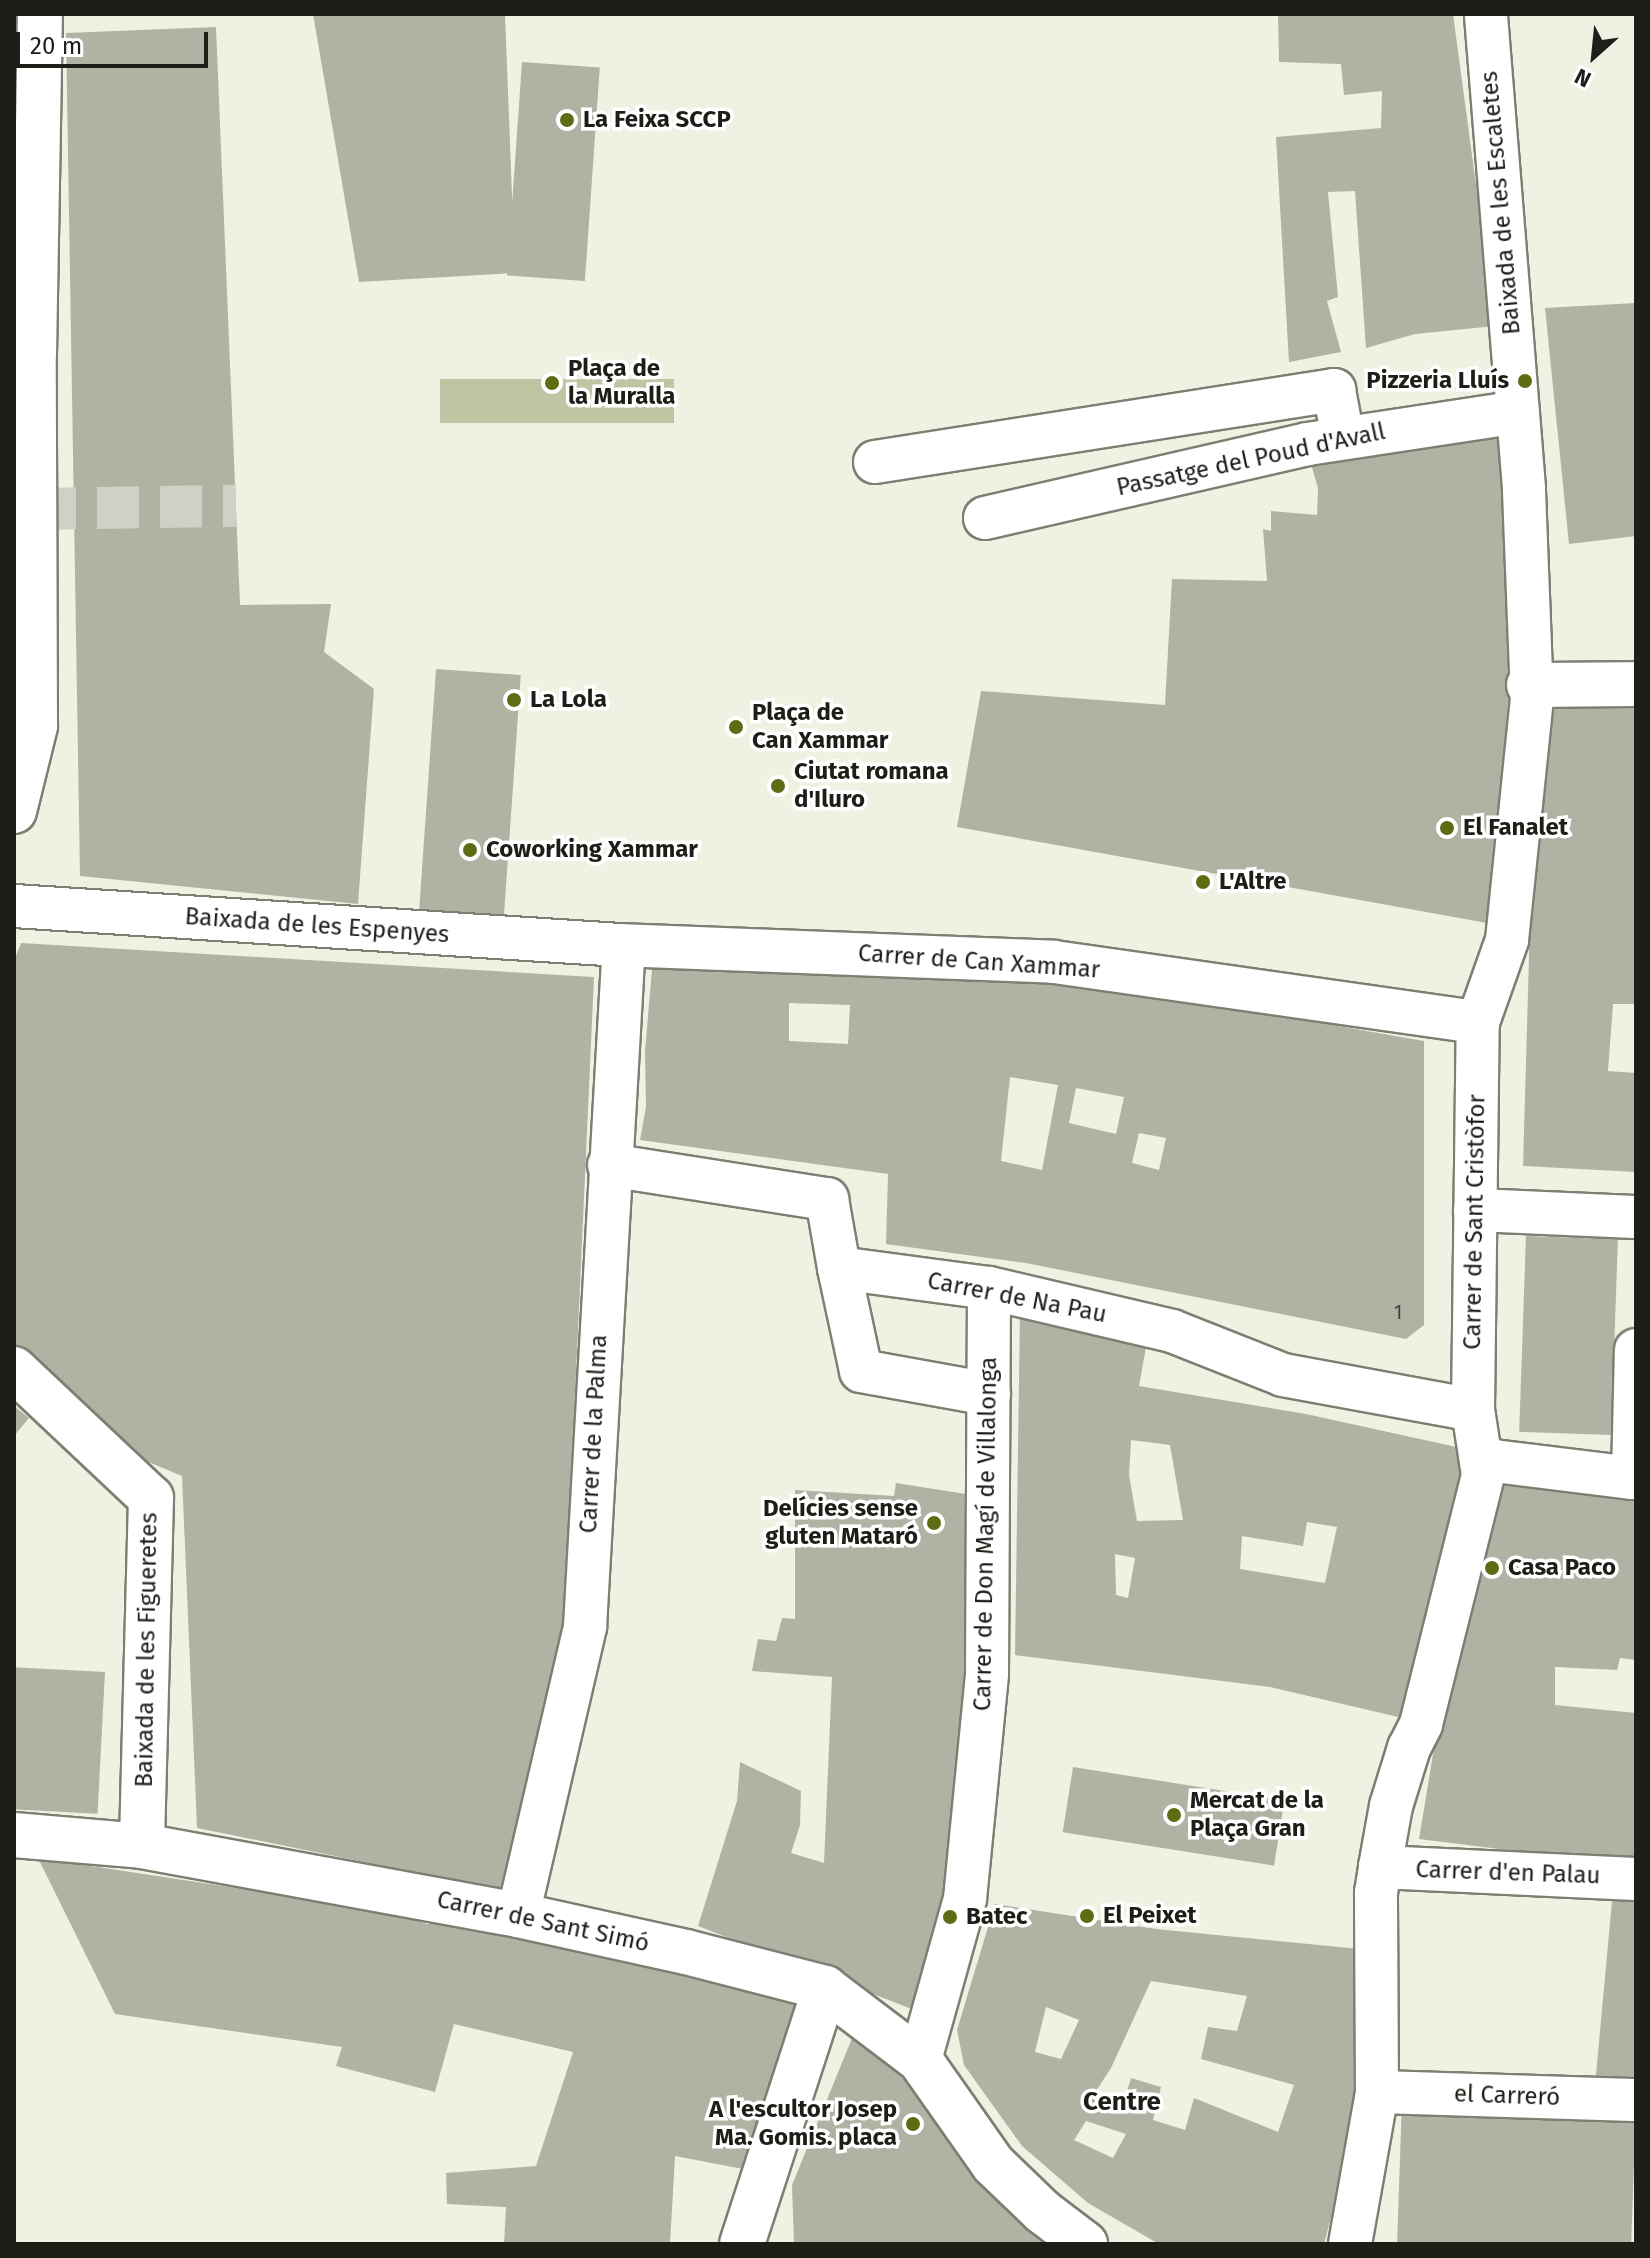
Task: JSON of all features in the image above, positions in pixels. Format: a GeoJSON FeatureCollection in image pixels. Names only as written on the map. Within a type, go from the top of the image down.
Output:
{"type":"FeatureCollection","features":[{"type":"Feature","properties":{"kind":"street"},"geometry":{"type":"LineString","coordinates":[[16,790],[35,726],[34,354],[40,14]]}},
{"type":"Feature","properties":{"kind":"street","name":"Baixada de les Escaletes"},"geometry":{"type":"LineString","coordinates":[[1486,14],[1524,488]]}},
{"type":"Feature","properties":{"kind":"street"},"geometry":{"type":"LineString","coordinates":[[875,462],[1334,390],[1343,438]]}},
{"type":"Feature","properties":{"kind":"street","name":"Passatge del Poud d'Avall"},"geometry":{"type":"LineString","coordinates":[[985,518],[1307,444],[1518,412]]}},
{"type":"Feature","properties":{"kind":"street","name":"Carrer de Sant Cristòfor"},"geometry":{"type":"LineString","coordinates":[[1350,2244],[1377,2092],[1380,1867],[1391,1806],[1409,1748],[1421,1724],[1483,1475],[1473,1410],[1478,1022],[1507,940],[1532,699],[1529,685],[1533,665],[1524,488]]}},
{"type":"Feature","properties":{"kind":"street"},"geometry":{"type":"LineString","coordinates":[[1529,685],[1636,684]]}},
{"type":"Feature","properties":{"kind":"street","name":"Baixada de les Espenyes"},"geometry":{"type":"LineString","coordinates":[[14,906],[620,945]]}},
{"type":"Feature","properties":{"kind":"street","name":"Carrer de Can Xammar"},"geometry":{"type":"LineString","coordinates":[[620,945],[1054,962],[1478,1022]]}},
{"type":"Feature","properties":{"kind":"street","name":"Carrer de la Palma"},"geometry":{"type":"LineString","coordinates":[[518,1915],[585,1627],[623,960],[620,945]]}},
{"type":"Feature","properties":{"kind":"street"},"geometry":{"type":"LineString","coordinates":[[609,1165],[827,1199],[861,1371],[989,1394]]}},
{"type":"Feature","properties":{"kind":"street"},"geometry":{"type":"LineString","coordinates":[[1475,1210],[1636,1217]]}},
{"type":"Feature","properties":{"kind":"street","name":"Carrer de Na Pau"},"geometry":{"type":"LineString","coordinates":[[839,1268],[989,1288],[1172,1331],[1283,1375],[1473,1410]]}},
{"type":"Feature","properties":{"kind":"street","name":"Carrer de Don Magí de Villalonga"},"geometry":{"type":"LineString","coordinates":[[920,2060],[966,1884],[987,1674],[989,1288]]}},
{"type":"Feature","properties":{"kind":"street"},"geometry":{"type":"LineString","coordinates":[[1480,1454],[1494,1461],[1633,1478],[1636,1350]]}},
{"type":"Feature","properties":{"kind":"street","name":"Baixada de les Figueretes"},"geometry":{"type":"LineString","coordinates":[[14,1369],[151,1498],[142,1846]]}},
{"type":"Feature","properties":{"kind":"street","name":"Carrer de Sant Simó"},"geometry":{"type":"LineString","coordinates":[[14,1835],[142,1846],[518,1915],[686,1952],[825,1988],[920,2060],[993,2164],[1043,2212],[1085,2244]]}},
{"type":"Feature","properties":{"kind":"street","name":"Carrer d'en Palau"},"geometry":{"type":"LineString","coordinates":[[1380,1867],[1636,1879]]}},
{"type":"Feature","properties":{"kind":"street"},"geometry":{"type":"LineString","coordinates":[[742,2244],[825,1988]]}},
{"type":"Feature","properties":{"kind":"street","name":"el Carreró"},"geometry":{"type":"LineString","coordinates":[[1377,2092],[1636,2100]]}},
{"type":"Feature","properties":{"kind":"green space"},"geometry":{"type":"Polygon","coordinates":[[[440,379],[674,379],[674,423],[440,423],[440,379]]]}},
{"type":"Feature","properties":{"kind":"building"},"geometry":{"type":"Polygon","coordinates":[[[313,14],[505,14],[515,273],[359,282],[313,14]]]}},
{"type":"Feature","properties":{"kind":"building"},"geometry":{"type":"Polygon","coordinates":[[[1278,14],[1453,14],[1495,326],[1415,334],[1366,348],[1355,191],[1328,192],[1338,297],[1327,301],[1341,352],[1289,362],[1276,137],[1381,128],[1382,91],[1344,95],[1341,64],[1279,62],[1278,14]]]}},
{"type":"Feature","properties":{"kind":"building"},"geometry":{"type":"Polygon","coordinates":[[[216,27],[240,605],[331,604],[324,652],[374,689],[358,904],[80,876],[66,33],[216,27]]]}},
{"type":"Feature","properties":{"kind":"building","name":"La Feixa SCCP"},"geometry":{"type":"Polygon","coordinates":[[[522,62],[600,67],[585,281],[507,275],[522,62]]]}},
{"type":"Feature","properties":{"kind":"building"},"geometry":{"type":"Polygon","coordinates":[[[1636,303],[1636,536],[1569,544],[1545,308],[1636,303]]]}},
{"type":"Feature","properties":{"kind":"building"},"geometry":{"type":"Polygon","coordinates":[[[1504,431],[1508,700],[1498,925],[957,827],[981,691],[1165,705],[1172,579],[1267,581],[1263,529],[1271,531],[1271,511],[1317,515],[1318,488],[1311,464],[1504,431]]]}},
{"type":"Feature","properties":{"kind":"building"},"geometry":{"type":"Polygon","coordinates":[[[436,669],[521,675],[504,915],[419,909],[436,669]]]}},
{"type":"Feature","properties":{"kind":"building"},"geometry":{"type":"Polygon","coordinates":[[[1636,697],[1636,1004],[1613,1004],[1608,1071],[1636,1073],[1636,1172],[1523,1166],[1530,922],[1546,698],[1636,697]]]}},
{"type":"Feature","properties":{"kind":"building"},"geometry":{"type":"Polygon","coordinates":[[[21,943],[594,977],[564,1639],[506,1891],[197,1828],[182,1476],[127,1453],[14,1344],[14,961],[21,943]]]}},
{"type":"Feature","properties":{"kind":"building"},"geometry":{"type":"Polygon","coordinates":[[[653,958],[991,975],[1196,1001],[1424,1041],[1424,1325],[1406,1339],[1026,1263],[886,1244],[888,1174],[640,1140],[646,1107],[645,1051],[653,958]],[[789,1003],[789,1041],[848,1044],[850,1005],[789,1003]],[[1010,1077],[1001,1161],[1042,1170],[1058,1085],[1010,1077]],[[1076,1088],[1069,1123],[1116,1134],[1124,1097],[1076,1088]],[[1139,1133],[1132,1163],[1159,1170],[1166,1138],[1139,1133]]]}},
{"type":"Feature","properties":{"kind":"building"},"geometry":{"type":"Polygon","coordinates":[[[1526,1236],[1618,1239],[1611,1435],[1519,1432],[1526,1236]]]}},
{"type":"Feature","properties":{"kind":"building"},"geometry":{"type":"Polygon","coordinates":[[[1020,1311],[1148,1336],[1139,1386],[1306,1414],[1470,1450],[1411,1720],[1270,1687],[1015,1655],[1020,1311]],[[1131,1440],[1129,1475],[1137,1521],[1183,1520],[1170,1445],[1131,1440]],[[1307,1522],[1303,1546],[1242,1536],[1240,1569],[1325,1583],[1337,1527],[1307,1522]],[[1115,1554],[1116,1595],[1128,1598],[1135,1558],[1115,1554]]]}},
{"type":"Feature","properties":{"kind":"building"},"geometry":{"type":"Polygon","coordinates":[[[14,1406],[29,1418],[14,1436],[14,1406]]]}},
{"type":"Feature","properties":{"kind":"building"},"geometry":{"type":"Polygon","coordinates":[[[1495,1477],[1636,1490],[1636,1660],[1620,1658],[1617,1670],[1555,1667],[1555,1705],[1636,1713],[1636,1866],[1419,1839],[1435,1742],[1495,1477]]]}},
{"type":"Feature","properties":{"kind":"building"},"geometry":{"type":"Polygon","coordinates":[[[896,1483],[978,1496],[960,1862],[922,2013],[698,1926],[737,1801],[740,1762],[801,1791],[800,1825],[791,1853],[824,1863],[832,1677],[752,1671],[758,1639],[776,1641],[782,1618],[795,1619],[795,1490],[894,1496],[896,1483]]]}},
{"type":"Feature","properties":{"kind":"building"},"geometry":{"type":"Polygon","coordinates":[[[14,1667],[105,1672],[98,1814],[14,1809],[14,1667]]]}},
{"type":"Feature","properties":{"kind":"building","name":"Mercat de la Plaça Gran"},"geometry":{"type":"Polygon","coordinates":[[[1073,1767],[1284,1800],[1274,1866],[1063,1832],[1073,1767]]]}},
{"type":"Feature","properties":{"kind":"building"},"geometry":{"type":"Polygon","coordinates":[[[38,1858],[387,1911],[427,1924],[483,1921],[801,2002],[743,2169],[675,2156],[670,2244],[504,2244],[506,2207],[447,2204],[446,2173],[536,2166],[573,2052],[454,2024],[435,2092],[336,2066],[342,2047],[115,2014],[38,1858]]]}},
{"type":"Feature","properties":{"kind":"building"},"geometry":{"type":"Polygon","coordinates":[[[1613,1890],[1636,1892],[1636,2087],[1595,2086],[1613,1890]]]}},
{"type":"Feature","properties":{"kind":"building"},"geometry":{"type":"Polygon","coordinates":[[[995,1904],[1156,1929],[1370,1950],[1362,2070],[1350,2146],[1324,2244],[1159,2244],[1088,2203],[1022,2146],[964,2065],[957,2030],[995,1904]],[[1151,1981],[1111,2068],[1096,2091],[1123,2104],[1131,2078],[1161,2087],[1153,2120],[1185,2130],[1194,2098],[1278,2132],[1294,2085],[1201,2059],[1208,2027],[1237,2031],[1247,1996],[1151,1981]],[[1046,2007],[1035,2052],[1061,2059],[1079,2020],[1046,2007]],[[1086,2121],[1074,2140],[1113,2158],[1126,2134],[1086,2121]]]}},
{"type":"Feature","properties":{"kind":"building"},"geometry":{"type":"Polygon","coordinates":[[[855,2031],[934,2110],[1050,2244],[794,2244],[792,2185],[855,2031]]]}},
{"type":"Feature","properties":{"kind":"building"},"geometry":{"type":"Polygon","coordinates":[[[1402,2102],[1636,2110],[1631,2244],[1397,2244],[1402,2102]]]}},
{"type":"Feature","properties":{"kind":"tunnel"},"geometry":{"type":"LineString","coordinates":[[34,509],[236,506]]}},
{"type":"Feature","properties":{"kind":"place","name":"La Feixa SCCP"},"geometry":{"type":"Point","coordinates":[567,120]}},
{"type":"Feature","properties":{"kind":"place","name":"Pizzeria Lluís"},"geometry":{"type":"Point","coordinates":[1525,381]}},
{"type":"Feature","properties":{"kind":"place","name":"Plaça de la Muralla"},"geometry":{"type":"Point","coordinates":[552,383]}},
{"type":"Feature","properties":{"kind":"place","name":"La Lola"},"geometry":{"type":"Point","coordinates":[514,700]}},
{"type":"Feature","properties":{"kind":"place","name":"Plaça de Can Xammar"},"geometry":{"type":"Point","coordinates":[736,727]}},
{"type":"Feature","properties":{"kind":"place","name":"Ciutat romana d'Iluro"},"geometry":{"type":"Point","coordinates":[778,786]}},
{"type":"Feature","properties":{"kind":"place","name":"El Fanalet"},"geometry":{"type":"Point","coordinates":[1447,828]}},
{"type":"Feature","properties":{"kind":"place","name":"Coworking Xammar"},"geometry":{"type":"Point","coordinates":[470,850]}},
{"type":"Feature","properties":{"kind":"place","name":"L'Altre"},"geometry":{"type":"Point","coordinates":[1203,882]}},
{"type":"Feature","properties":{"kind":"place","name":"Delícies sense gluten Mataró"},"geometry":{"type":"Point","coordinates":[934,1523]}},
{"type":"Feature","properties":{"kind":"place","name":"Casa Paco"},"geometry":{"type":"Point","coordinates":[1492,1568]}},
{"type":"Feature","properties":{"kind":"place","name":"Mercat de la Plaça Gran"},"geometry":{"type":"Point","coordinates":[1174,1815]}},
{"type":"Feature","properties":{"kind":"place","name":"El Peixet"},"geometry":{"type":"Point","coordinates":[1087,1916]}},
{"type":"Feature","properties":{"kind":"place","name":"Batec"},"geometry":{"type":"Point","coordinates":[950,1917]}},
{"type":"Feature","properties":{"kind":"place","name":"A l'escultor Josep Ma. Gomis. placa"},"geometry":{"type":"Point","coordinates":[913,2124]}},
{"type":"Feature","properties":{"kind":"district","name":"Centre"},"geometry":{"type":"Point","coordinates":[1122,2102]}}]}
